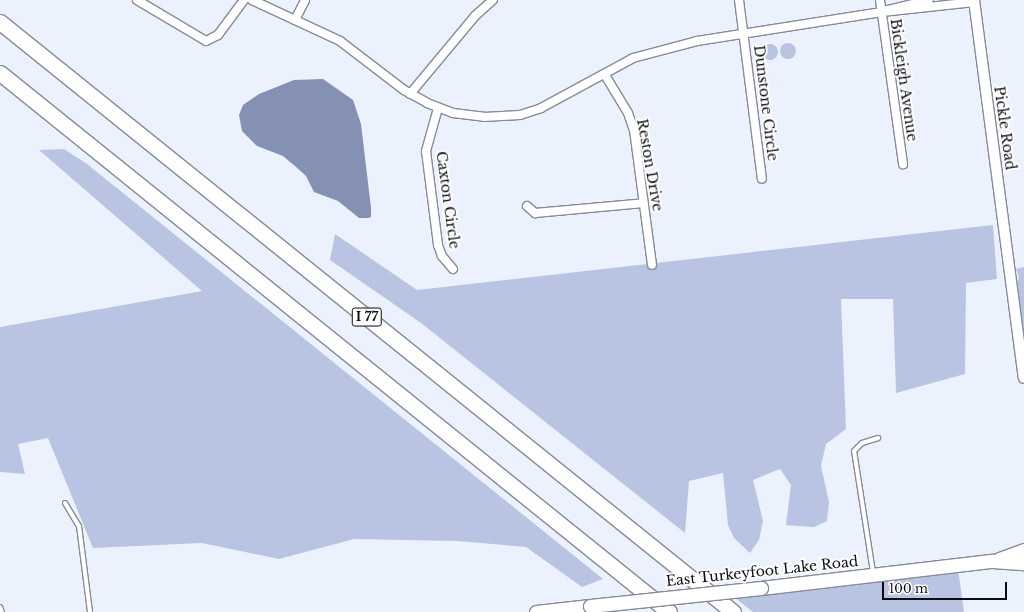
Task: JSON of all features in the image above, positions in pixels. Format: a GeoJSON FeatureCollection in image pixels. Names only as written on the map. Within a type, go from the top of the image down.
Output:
{"type":"FeatureCollection","features":[{"type":"Feature","properties":{"kind":"highway","name":"I 77"},"geometry":{"type":"LineString","coordinates":[[0,22],[733,612]]}},
{"type":"Feature","properties":{"kind":"highway","name":"I 77"},"geometry":{"type":"LineString","coordinates":[[0,73],[669,612]]}},
{"type":"Feature","properties":{"kind":"main road","name":"East Turkeyfoot Lake Road"},"geometry":{"type":"LineString","coordinates":[[992,561],[1024,550]]}},
{"type":"Feature","properties":{"kind":"main road","name":"East Turkeyfoot Lake Road"},"geometry":{"type":"LineString","coordinates":[[536,612],[992,561],[1024,562]]}},
{"type":"Feature","properties":{"kind":"street"},"geometry":{"type":"LineString","coordinates":[[137,0],[206,41],[218,35],[244,0]]}},
{"type":"Feature","properties":{"kind":"street"},"geometry":{"type":"LineString","coordinates":[[252,0],[340,41],[410,94],[438,108],[468,116],[520,115],[551,104],[641,55],[743,31],[974,1]]}},
{"type":"Feature","properties":{"kind":"street"},"geometry":{"type":"LineString","coordinates":[[295,20],[305,0]]}},
{"type":"Feature","properties":{"kind":"street"},"geometry":{"type":"LineString","coordinates":[[410,94],[466,26],[493,0]]}},
{"type":"Feature","properties":{"kind":"street","name":"Dunstone Circle"},"geometry":{"type":"LineString","coordinates":[[739,0],[762,179]]}},
{"type":"Feature","properties":{"kind":"street","name":"Bickleigh Avenue"},"geometry":{"type":"LineString","coordinates":[[880,0],[903,164]]}},
{"type":"Feature","properties":{"kind":"street"},"geometry":{"type":"LineString","coordinates":[[882,12],[929,0]]}},
{"type":"Feature","properties":{"kind":"street","name":"Pickle Road"},"geometry":{"type":"LineString","coordinates":[[974,1],[1024,378]]}},
{"type":"Feature","properties":{"kind":"street","name":"Reston Drive"},"geometry":{"type":"LineString","coordinates":[[605,75],[628,113],[634,130],[652,265]]}},
{"type":"Feature","properties":{"kind":"street","name":"Caxton Circle"},"geometry":{"type":"LineString","coordinates":[[438,108],[426,151],[438,246],[442,256],[453,269]]}},
{"type":"Feature","properties":{"kind":"street"},"geometry":{"type":"LineString","coordinates":[[527,206],[536,213],[644,203]]}},
{"type":"Feature","properties":{"kind":"lane"},"geometry":{"type":"LineString","coordinates":[[874,574],[854,451],[862,442],[878,438]]}},
{"type":"Feature","properties":{"kind":"lane"},"geometry":{"type":"LineString","coordinates":[[65,503],[79,526],[90,612]]}},
{"type":"Feature","properties":{"kind":"lane"},"geometry":{"type":"LineString","coordinates":[[0,607],[2,612]]}},
{"type":"Feature","properties":{"kind":"shaded area"},"geometry":{"type":"Polygon","coordinates":[[[788,43],[795,48],[796,51],[791,58],[788,59],[781,54],[780,51],[785,44],[788,43]]]}},
{"type":"Feature","properties":{"kind":"shaded area"},"geometry":{"type":"Polygon","coordinates":[[[767,44],[773,44],[778,49],[776,58],[773,60],[767,60],[762,55],[762,49],[767,44]]]}},
{"type":"Feature","properties":{"kind":"shaded area"},"geometry":{"type":"Polygon","coordinates":[[[323,79],[353,100],[361,124],[371,217],[359,218],[338,201],[314,192],[306,176],[295,166],[283,156],[257,146],[242,131],[239,115],[243,105],[259,94],[294,80],[323,79]]]}},
{"type":"Feature","properties":{"kind":"shaded area"},"geometry":{"type":"Polygon","coordinates":[[[64,149],[87,164],[603,579],[582,587],[526,547],[457,541],[354,539],[279,559],[202,543],[93,548],[48,438],[18,444],[25,474],[0,472],[0,327],[202,291],[39,150],[64,149]]]}},
{"type":"Feature","properties":{"kind":"shaded area"},"geometry":{"type":"Polygon","coordinates":[[[993,225],[997,279],[966,283],[965,374],[896,393],[893,299],[841,299],[846,429],[826,444],[821,466],[829,502],[827,521],[814,527],[786,525],[791,485],[780,469],[753,480],[763,521],[759,540],[750,553],[734,538],[728,525],[723,473],[689,481],[685,533],[421,323],[330,260],[335,234],[417,290],[993,225]]]}},
{"type":"Feature","properties":{"kind":"shaded area"},"geometry":{"type":"Polygon","coordinates":[[[1024,267],[1024,345],[1016,285],[1019,277],[1016,269],[1024,267]]]}},
{"type":"Feature","properties":{"kind":"shaded area"},"geometry":{"type":"Polygon","coordinates":[[[958,569],[964,612],[753,612],[734,597],[958,569]]]}}]}
